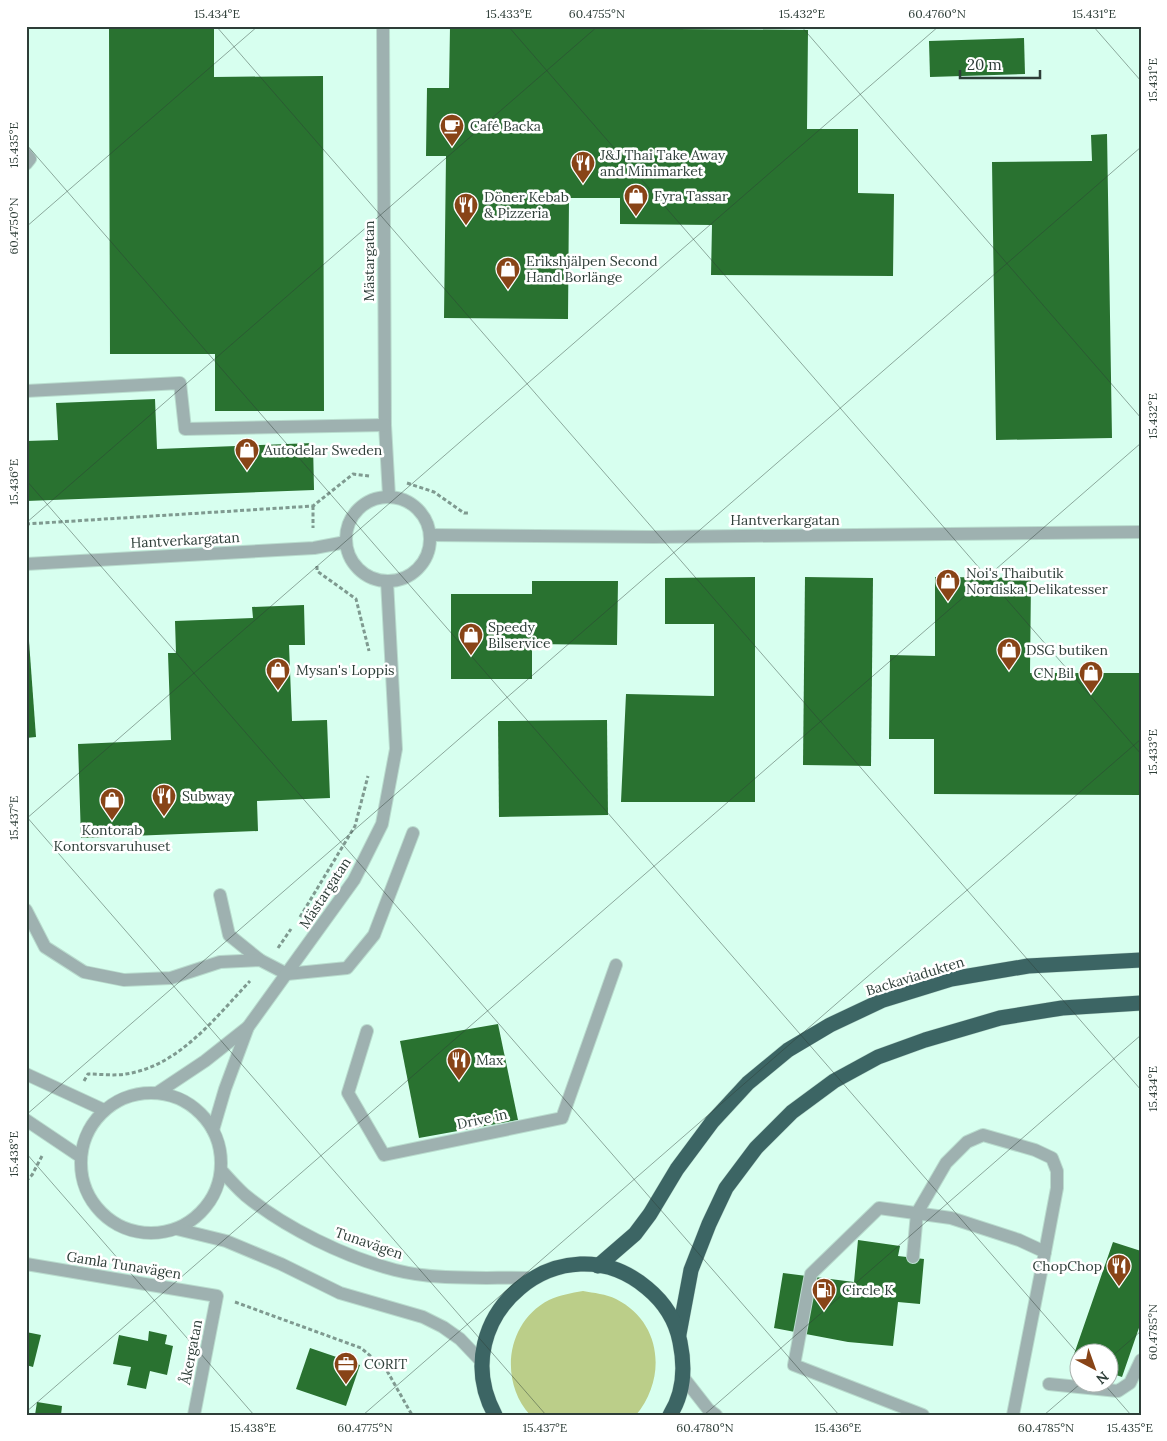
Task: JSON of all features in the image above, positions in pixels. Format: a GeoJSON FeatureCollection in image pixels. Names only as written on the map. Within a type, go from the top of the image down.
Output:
{"type":"FeatureCollection","features":[{"type":"Feature","properties":{"kind":"highway","name":"Backaviadukten"},"geometry":{"type":"LineString","coordinates":[[598,1266],[635,1234],[650,1214],[677,1169],[712,1122],[748,1082],[788,1050],[830,1025],[884,1000],[951,979],[1028,966],[1141,960]]}},
{"type":"Feature","properties":{"kind":"highway"},"geometry":{"type":"LineString","coordinates":[[679,1334],[691,1270],[709,1224],[726,1188],[756,1148],[786,1118],[834,1081],[878,1057],[925,1040],[1000,1018],[1062,1008],[1141,1002]]}},
{"type":"Feature","properties":{"kind":"highway"},"geometry":{"type":"LineString","coordinates":[[495,1415],[485,1392],[482,1362],[489,1329],[496,1314],[506,1300],[532,1278],[564,1266],[581,1264],[598,1266],[628,1275],[648,1288],[664,1305],[679,1334],[683,1355],[683,1376],[680,1394],[670,1415]]}},
{"type":"Feature","properties":{"kind":"street","name":"Mästargatan"},"geometry":{"type":"LineString","coordinates":[[383,26],[385,425],[389,496]]}},
{"type":"Feature","properties":{"kind":"street"},"geometry":{"type":"LineString","coordinates":[[26,154],[30,159],[26,164]]}},
{"type":"Feature","properties":{"kind":"street"},"geometry":{"type":"LineString","coordinates":[[26,390],[180,382],[185,429],[385,425]]}},
{"type":"Feature","properties":{"kind":"street"},"geometry":{"type":"LineString","coordinates":[[389,496],[412,504],[424,518],[430,535],[428,549],[423,562],[413,572],[401,579],[387,581],[375,579],[364,574],[348,554],[346,542],[347,528],[350,521],[362,505],[375,498],[389,496]]}},
{"type":"Feature","properties":{"kind":"street","name":"Hantverkargatan"},"geometry":{"type":"LineString","coordinates":[[430,535],[654,536],[1141,532]]}},
{"type":"Feature","properties":{"kind":"street","name":"Hantverkargatan"},"geometry":{"type":"LineString","coordinates":[[26,564],[314,548],[346,542]]}},
{"type":"Feature","properties":{"kind":"street","name":"Mästargatan"},"geometry":{"type":"LineString","coordinates":[[156,1093],[205,1061],[248,1027],[354,880],[382,824],[396,749],[387,581]]}},
{"type":"Feature","properties":{"kind":"street"},"geometry":{"type":"LineString","coordinates":[[220,895],[229,935],[263,962],[287,974],[347,968],[374,935],[413,834]]}},
{"type":"Feature","properties":{"kind":"street"},"geometry":{"type":"LineString","coordinates":[[26,910],[45,947],[84,972],[124,980],[171,978],[220,962],[263,962]]}},
{"type":"Feature","properties":{"kind":"street","name":"Drive in"},"geometry":{"type":"LineString","coordinates":[[367,1031],[348,1093],[384,1155],[562,1118],[616,965]]}},
{"type":"Feature","properties":{"kind":"street","name":"Mästargatan"},"geometry":{"type":"LineString","coordinates":[[213,1130],[225,1089],[248,1027]]}},
{"type":"Feature","properties":{"kind":"street"},"geometry":{"type":"LineString","coordinates":[[26,1074],[104,1110]]}},
{"type":"Feature","properties":{"kind":"street"},"geometry":{"type":"LineString","coordinates":[[156,1093],[174,1097],[190,1105],[203,1116],[213,1130],[220,1150],[221,1170],[217,1189],[207,1206],[194,1220],[177,1229],[160,1233],[142,1233],[125,1229],[109,1220],[96,1208],[87,1192],[82,1175],[81,1157],[84,1141],[92,1125],[104,1110],[128,1097],[156,1093]]}},
{"type":"Feature","properties":{"kind":"street"},"geometry":{"type":"LineString","coordinates":[[26,1120],[81,1157]]}},
{"type":"Feature","properties":{"kind":"street"},"geometry":{"type":"LineString","coordinates":[[912,1257],[917,1213],[946,1163],[967,1142],[983,1136],[1035,1150],[1052,1158],[1057,1171],[1057,1188],[1013,1415]]}},
{"type":"Feature","properties":{"kind":"street","name":"Tunavägen"},"geometry":{"type":"LineString","coordinates":[[221,1170],[245,1194],[280,1220],[344,1253],[395,1270],[441,1276],[532,1278]]}},
{"type":"Feature","properties":{"kind":"street"},"geometry":{"type":"LineString","coordinates":[[923,1415],[794,1366],[811,1274],[879,1208],[951,1218],[1019,1240],[1045,1252]]}},
{"type":"Feature","properties":{"kind":"street"},"geometry":{"type":"LineString","coordinates":[[177,1229],[226,1241],[281,1264],[340,1293],[423,1317],[443,1327],[460,1339],[482,1362]]}},
{"type":"Feature","properties":{"kind":"street","name":"Gamla Tunavägen"},"geometry":{"type":"LineString","coordinates":[[26,1264],[217,1296]]}},
{"type":"Feature","properties":{"kind":"street","name":"Åkergatan"},"geometry":{"type":"LineString","coordinates":[[194,1415],[217,1296]]}},
{"type":"Feature","properties":{"kind":"street"},"geometry":{"type":"LineString","coordinates":[[1049,1384],[1118,1391],[1130,1384],[1141,1360]]}},
{"type":"Feature","properties":{"kind":"street"},"geometry":{"type":"LineString","coordinates":[[683,1376],[708,1409],[716,1415]]}},
{"type":"Feature","properties":{"kind":"path"},"geometry":{"type":"LineString","coordinates":[[26,524],[313,506],[353,474],[388,477],[434,492],[464,513],[472,513]]}},
{"type":"Feature","properties":{"kind":"path"},"geometry":{"type":"LineString","coordinates":[[313,506],[314,548],[317,571],[356,599],[369,653]]}},
{"type":"Feature","properties":{"kind":"path"},"geometry":{"type":"LineString","coordinates":[[74,1097],[88,1074],[126,1074],[154,1066],[181,1049],[212,1021],[300,916],[355,826],[369,774]]}},
{"type":"Feature","properties":{"kind":"path"},"geometry":{"type":"LineString","coordinates":[[26,1181],[32,1175],[52,1136]]}},
{"type":"Feature","properties":{"kind":"path"},"geometry":{"type":"LineString","coordinates":[[217,1296],[361,1348],[386,1369],[412,1415]]}},
{"type":"Feature","properties":{"kind":"green space"},"geometry":{"type":"Polygon","coordinates":[[[583,1291],[616,1299],[631,1309],[643,1322],[651,1336],[655,1352],[652,1384],[646,1400],[636,1415],[530,1415],[520,1401],[514,1386],[511,1369],[516,1337],[524,1322],[535,1310],[549,1300],[561,1295],[583,1291]]]}},
{"type":"Feature","properties":{"kind":"building"},"geometry":{"type":"Polygon","coordinates":[[[109,26],[214,26],[214,77],[323,76],[324,411],[215,411],[215,354],[110,354],[109,26]]]}},
{"type":"Feature","properties":{"kind":"building"},"geometry":{"type":"Polygon","coordinates":[[[450,27],[808,30],[807,129],[858,129],[858,193],[894,194],[893,276],[711,275],[712,225],[620,224],[620,198],[569,198],[568,319],[444,318],[446,156],[426,156],[427,88],[449,88],[450,27]]]}},
{"type":"Feature","properties":{"kind":"building"},"geometry":{"type":"Polygon","coordinates":[[[1024,38],[1025,74],[930,77],[929,41],[1024,38]]]}},
{"type":"Feature","properties":{"kind":"building"},"geometry":{"type":"Polygon","coordinates":[[[1107,134],[1112,438],[996,440],[992,162],[1092,161],[1091,135],[1107,134]]]}},
{"type":"Feature","properties":{"kind":"building"},"geometry":{"type":"Polygon","coordinates":[[[155,399],[157,449],[313,443],[314,490],[26,501],[26,441],[58,440],[56,403],[155,399]]]}},
{"type":"Feature","properties":{"kind":"building"},"geometry":{"type":"Polygon","coordinates":[[[755,577],[755,802],[621,802],[626,694],[714,696],[714,624],[665,624],[665,578],[755,577]]]}},
{"type":"Feature","properties":{"kind":"building"},"geometry":{"type":"Polygon","coordinates":[[[805,577],[873,578],[871,766],[803,765],[805,577]]]}},
{"type":"Feature","properties":{"kind":"building"},"geometry":{"type":"Polygon","coordinates":[[[935,577],[1031,578],[1030,673],[1141,673],[1141,795],[934,794],[934,739],[889,739],[890,655],[935,656],[935,577]]]}},
{"type":"Feature","properties":{"kind":"building"},"geometry":{"type":"Polygon","coordinates":[[[532,581],[618,581],[617,645],[532,644],[532,679],[451,679],[451,594],[532,594],[532,581]]]}},
{"type":"Feature","properties":{"kind":"building"},"geometry":{"type":"Polygon","coordinates":[[[304,605],[305,645],[289,645],[292,721],[327,720],[330,798],[257,801],[258,831],[81,838],[78,744],[171,740],[168,653],[176,653],[175,621],[253,618],[252,607],[304,605]]]}},
{"type":"Feature","properties":{"kind":"building"},"geometry":{"type":"Polygon","coordinates":[[[26,641],[29,641],[36,737],[26,738],[26,641]]]}},
{"type":"Feature","properties":{"kind":"building"},"geometry":{"type":"Polygon","coordinates":[[[607,720],[608,815],[499,817],[498,721],[607,720]]]}},
{"type":"Feature","properties":{"kind":"building","name":"Max"},"geometry":{"type":"Polygon","coordinates":[[[498,1024],[518,1120],[419,1138],[400,1041],[498,1024]]]}},
{"type":"Feature","properties":{"kind":"building"},"geometry":{"type":"Polygon","coordinates":[[[858,1240],[900,1246],[898,1256],[924,1259],[920,1304],[898,1302],[893,1346],[848,1342],[774,1328],[783,1273],[854,1282],[858,1240]]]}},
{"type":"Feature","properties":{"kind":"building","name":"ChopChop"},"geometry":{"type":"Polygon","coordinates":[[[1113,1242],[1141,1251],[1141,1322],[1122,1377],[1120,1376],[1120,1344],[1078,1344],[1113,1242]]]}},
{"type":"Feature","properties":{"kind":"building"},"geometry":{"type":"Polygon","coordinates":[[[149,1331],[167,1335],[165,1344],[173,1346],[167,1375],[150,1371],[146,1389],[127,1385],[131,1367],[113,1364],[119,1335],[148,1341],[149,1331]]]}},
{"type":"Feature","properties":{"kind":"building"},"geometry":{"type":"Polygon","coordinates":[[[26,1332],[41,1335],[33,1367],[26,1365],[26,1332]]]}},
{"type":"Feature","properties":{"kind":"building"},"geometry":{"type":"Polygon","coordinates":[[[310,1348],[360,1365],[346,1406],[296,1389],[310,1348]]]}},
{"type":"Feature","properties":{"kind":"building"},"geometry":{"type":"Polygon","coordinates":[[[37,1402],[62,1406],[61,1415],[35,1415],[37,1402]]]}},
{"type":"Feature","properties":{"kind":"place","name":"Café Backa"},"geometry":{"type":"Point","coordinates":[452,147]}},
{"type":"Feature","properties":{"kind":"place","name":"J&J Thai Take Away and Minimarket"},"geometry":{"type":"Point","coordinates":[583,184]}},
{"type":"Feature","properties":{"kind":"place","name":"Fyra Tassar"},"geometry":{"type":"Point","coordinates":[636,217]}},
{"type":"Feature","properties":{"kind":"place","name":"Döner Kebab & Pizzeria"},"geometry":{"type":"Point","coordinates":[466,226]}},
{"type":"Feature","properties":{"kind":"place","name":"Erikshjälpen Second Hand Borlänge"},"geometry":{"type":"Point","coordinates":[508,290]}},
{"type":"Feature","properties":{"kind":"place","name":"Autodelar Sweden"},"geometry":{"type":"Point","coordinates":[247,471]}},
{"type":"Feature","properties":{"kind":"place","name":"Noi's Thaibutik Nordiska Delikatesser"},"geometry":{"type":"Point","coordinates":[948,602]}},
{"type":"Feature","properties":{"kind":"place","name":"Speedy Bilservice"},"geometry":{"type":"Point","coordinates":[471,656]}},
{"type":"Feature","properties":{"kind":"place","name":"DSG butiken"},"geometry":{"type":"Point","coordinates":[1009,671]}},
{"type":"Feature","properties":{"kind":"place","name":"Mysan's Loppis"},"geometry":{"type":"Point","coordinates":[278,691]}},
{"type":"Feature","properties":{"kind":"place","name":"CN Bil"},"geometry":{"type":"Point","coordinates":[1091,694]}},
{"type":"Feature","properties":{"kind":"place","name":"Subway"},"geometry":{"type":"Point","coordinates":[164,817]}},
{"type":"Feature","properties":{"kind":"place","name":"Kontorab Kontorsvaruhuset"},"geometry":{"type":"Point","coordinates":[112,821]}},
{"type":"Feature","properties":{"kind":"place","name":"Max"},"geometry":{"type":"Point","coordinates":[459,1081]}},
{"type":"Feature","properties":{"kind":"place","name":"ChopChop"},"geometry":{"type":"Point","coordinates":[1119,1287]}},
{"type":"Feature","properties":{"kind":"place","name":"Circle K"},"geometry":{"type":"Point","coordinates":[824,1311]}},
{"type":"Feature","properties":{"kind":"place","name":"CORIT"},"geometry":{"type":"Point","coordinates":[346,1385]}}]}
